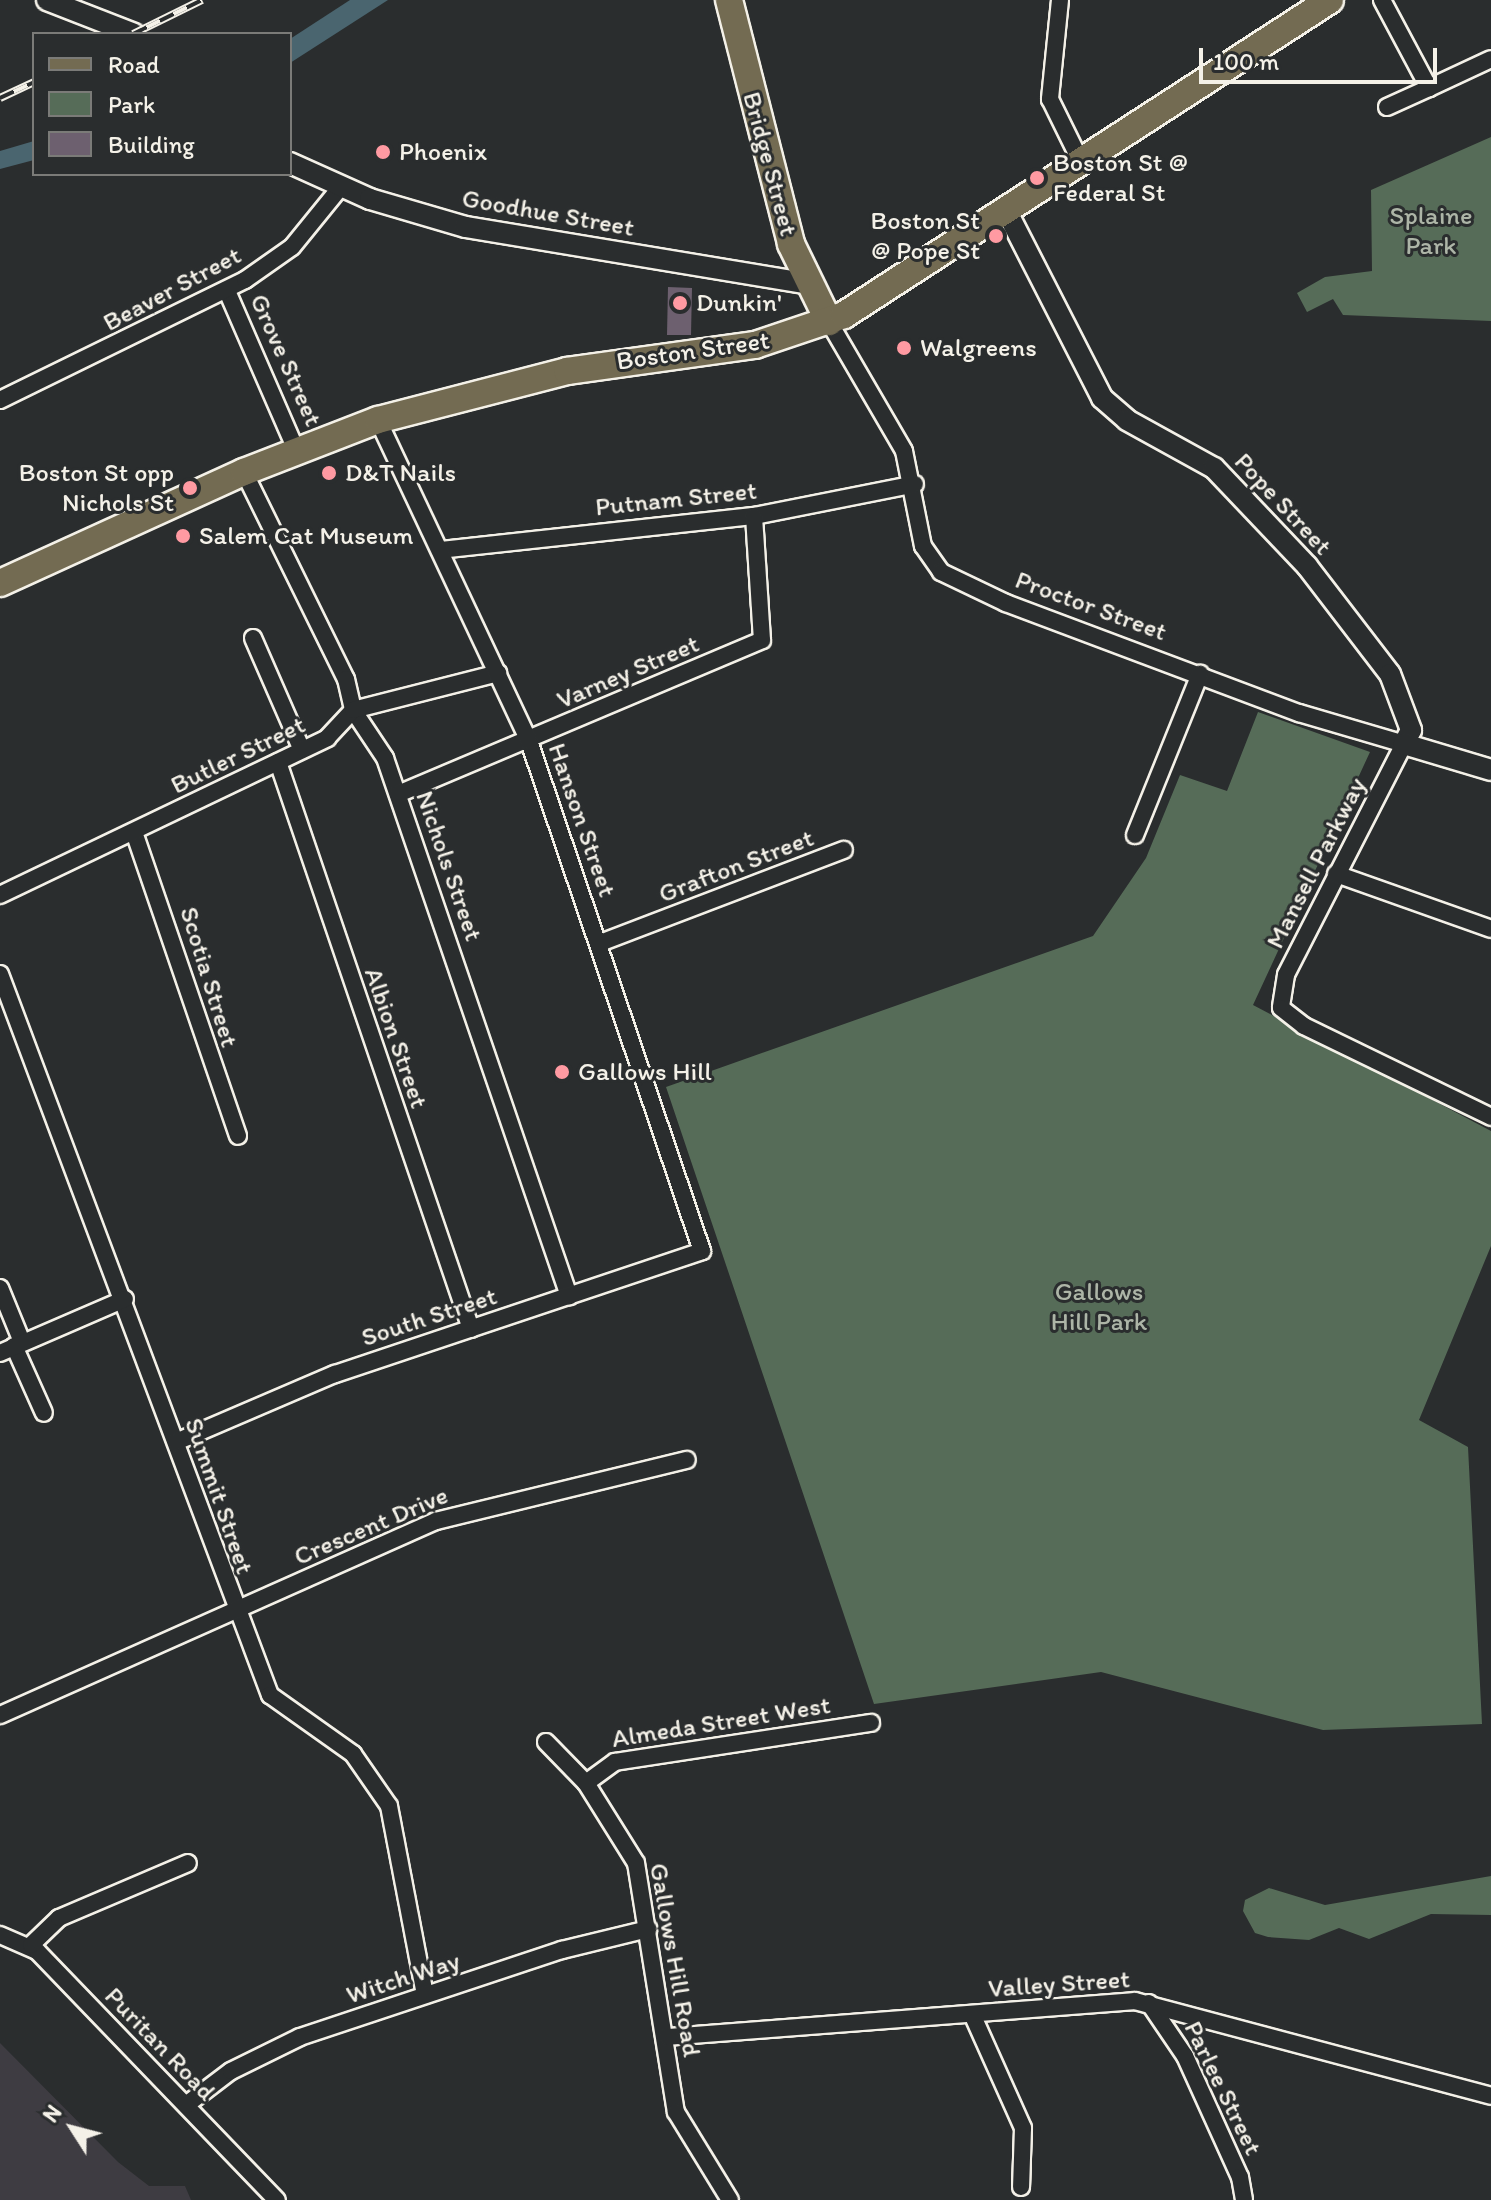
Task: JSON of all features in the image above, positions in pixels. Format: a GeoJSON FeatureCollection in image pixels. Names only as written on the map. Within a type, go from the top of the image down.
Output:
{"type":"FeatureCollection","features":[{"type":"Feature","properties":{"kind":"main road","name":"Bridge Street"},"geometry":{"type":"LineString","coordinates":[[729,0],[805,283],[829,322]]}},
{"type":"Feature","properties":{"kind":"main road","name":"Boston Street"},"geometry":{"type":"LineString","coordinates":[[0,583],[244,472],[378,420],[567,371],[755,345],[829,322],[882,294],[1079,158],[1318,3]]}},
{"type":"Feature","properties":{"kind":"street"},"geometry":{"type":"LineString","coordinates":[[47,0],[129,32]]}},
{"type":"Feature","properties":{"kind":"street"},"geometry":{"type":"LineString","coordinates":[[1060,0],[1050,99],[1079,158]]}},
{"type":"Feature","properties":{"kind":"street"},"geometry":{"type":"LineString","coordinates":[[1382,0],[1429,88]]}},
{"type":"Feature","properties":{"kind":"street"},"geometry":{"type":"LineString","coordinates":[[1387,107],[1491,59]]}},
{"type":"Feature","properties":{"kind":"street","name":"Goodhue Street"},"geometry":{"type":"LineString","coordinates":[[292,164],[340,188],[466,227],[805,283]]}},
{"type":"Feature","properties":{"kind":"street","name":"Beaver Street"},"geometry":{"type":"LineString","coordinates":[[0,400],[227,291],[292,247],[340,188]]}},
{"type":"Feature","properties":{"kind":"street","name":"Pope Street"},"geometry":{"type":"LineString","coordinates":[[1006,210],[1102,398],[1127,420],[1214,468],[1307,566],[1390,674],[1411,730],[1404,744]]}},
{"type":"Feature","properties":{"kind":"street","name":"Grove Street"},"geometry":{"type":"LineString","coordinates":[[227,291],[296,450]]}},
{"type":"Feature","properties":{"kind":"street","name":"Proctor Street"},"geometry":{"type":"LineString","coordinates":[[829,322],[904,451],[915,484],[923,546],[941,572],[1006,603],[1200,674],[1404,744],[1491,770]]}},
{"type":"Feature","properties":{"kind":"street","name":"Hanson Street"},"geometry":{"type":"LineString","coordinates":[[378,420],[529,741],[702,1251]]}},
{"type":"Feature","properties":{"kind":"street","name":"Nichols Street"},"geometry":{"type":"LineString","coordinates":[[244,472],[346,679],[353,710],[381,749],[569,1296]]}},
{"type":"Feature","properties":{"kind":"street","name":"Putnam Street"},"geometry":{"type":"LineString","coordinates":[[440,550],[754,516],[915,484]]}},
{"type":"Feature","properties":{"kind":"street","name":"Varney Street"},"geometry":{"type":"LineString","coordinates":[[398,794],[762,640],[754,516]]}},
{"type":"Feature","properties":{"kind":"street"},"geometry":{"type":"LineString","coordinates":[[253,638],[302,750]]}},
{"type":"Feature","properties":{"kind":"street"},"geometry":{"type":"LineString","coordinates":[[353,710],[498,673]]}},
{"type":"Feature","properties":{"kind":"street"},"geometry":{"type":"LineString","coordinates":[[1135,835],[1200,674]]}},
{"type":"Feature","properties":{"kind":"street","name":"Butler Street"},"geometry":{"type":"LineString","coordinates":[[0,895],[327,738],[353,710]]}},
{"type":"Feature","properties":{"kind":"street","name":"Mansell Parkway"},"geometry":{"type":"LineString","coordinates":[[1404,744],[1286,975],[1281,1006],[1304,1026],[1491,1117]]}},
{"type":"Feature","properties":{"kind":"street","name":"Albion Street"},"geometry":{"type":"LineString","coordinates":[[278,762],[471,1329]]}},
{"type":"Feature","properties":{"kind":"street","name":"Scotia Street"},"geometry":{"type":"LineString","coordinates":[[134,832],[238,1136]]}},
{"type":"Feature","properties":{"kind":"street","name":"Grafton Street"},"geometry":{"type":"LineString","coordinates":[[600,943],[844,850]]}},
{"type":"Feature","properties":{"kind":"street"},"geometry":{"type":"LineString","coordinates":[[1336,874],[1491,929]]}},
{"type":"Feature","properties":{"kind":"street","name":"Summit Street"},"geometry":{"type":"LineString","coordinates":[[0,974],[125,1299],[234,1613],[277,1705],[353,1754],[389,1806],[425,1995]]}},
{"type":"Feature","properties":{"kind":"street","name":"South Street"},"geometry":{"type":"LineString","coordinates":[[176,1442],[287,1392],[702,1251]]}},
{"type":"Feature","properties":{"kind":"street"},"geometry":{"type":"LineString","coordinates":[[0,1288],[12,1347],[44,1413]]}},
{"type":"Feature","properties":{"kind":"street"},"geometry":{"type":"LineString","coordinates":[[12,1347],[125,1299]]}},
{"type":"Feature","properties":{"kind":"street","name":"Crescent Drive"},"geometry":{"type":"LineString","coordinates":[[0,1715],[448,1517],[687,1460]]}},
{"type":"Feature","properties":{"kind":"street","name":"Almeda Street West"},"geometry":{"type":"LineString","coordinates":[[586,1783],[615,1762],[871,1723]]}},
{"type":"Feature","properties":{"kind":"street","name":"Gallows Hill Road"},"geometry":{"type":"LineString","coordinates":[[546,1742],[586,1783],[636,1863],[667,2037],[676,2112],[730,2200]]}},
{"type":"Feature","properties":{"kind":"street"},"geometry":{"type":"LineString","coordinates":[[31,1945],[59,1918],[188,1863]]}},
{"type":"Feature","properties":{"kind":"street","name":"Witch Way"},"geometry":{"type":"LineString","coordinates":[[186,2105],[276,2047],[425,1995],[648,1929]]}},
{"type":"Feature","properties":{"kind":"street","name":"Puritan Road"},"geometry":{"type":"LineString","coordinates":[[0,1935],[31,1945],[277,2200]]}},
{"type":"Feature","properties":{"kind":"street","name":"Valley Street"},"geometry":{"type":"LineString","coordinates":[[667,2037],[1149,2003],[1491,2096]]}},
{"type":"Feature","properties":{"kind":"street","name":"Parlee Street"},"geometry":{"type":"LineString","coordinates":[[1149,2003],[1185,2056],[1240,2177],[1244,2200]]}},
{"type":"Feature","properties":{"kind":"street"},"geometry":{"type":"LineString","coordinates":[[972,2014],[1023,2128],[1021,2187]]}},
{"type":"Feature","properties":{"kind":"shaded area"},"geometry":{"type":"Polygon","coordinates":[[[0,2043],[118,2162],[149,2186],[185,2186],[191,2200],[0,2200],[0,2043]]]}},
{"type":"Feature","properties":{"kind":"green space","name":"Splaine Park"},"geometry":{"type":"Polygon","coordinates":[[[1491,137],[1491,321],[1343,315],[1333,299],[1307,312],[1297,293],[1325,277],[1372,271],[1371,190],[1491,137]]]}},
{"type":"Feature","properties":{"kind":"green space","name":"Gallows Hill Park"},"geometry":{"type":"Polygon","coordinates":[[[1258,712],[1370,752],[1253,1005],[1491,1131],[1491,1246],[1419,1420],[1468,1447],[1482,1724],[1323,1730],[1101,1672],[874,1704],[666,1087],[1093,936],[1146,858],[1180,775],[1227,791],[1258,712]]]}},
{"type":"Feature","properties":{"kind":"green space"},"geometry":{"type":"Polygon","coordinates":[[[1491,1876],[1491,1915],[1431,1914],[1369,1939],[1339,1928],[1309,1940],[1268,1937],[1255,1933],[1243,1911],[1245,1900],[1269,1888],[1325,1905],[1491,1876]]]}},
{"type":"Feature","properties":{"kind":"water"},"geometry":{"type":"Polygon","coordinates":[[[350,0],[388,0],[292,62],[292,38],[350,0]]]}},
{"type":"Feature","properties":{"kind":"water"},"geometry":{"type":"Polygon","coordinates":[[[32,142],[32,161],[0,169],[0,151],[32,142]]]}},
{"type":"Feature","properties":{"kind":"building","name":"Dunkin'"},"geometry":{"type":"Polygon","coordinates":[[[668,287],[692,288],[691,335],[667,335],[668,287]]]}},
{"type":"Feature","properties":{"kind":"railway"},"geometry":{"type":"LineString","coordinates":[[137,32],[202,0]]}},
{"type":"Feature","properties":{"kind":"railway"},"geometry":{"type":"LineString","coordinates":[[0,98],[32,83]]}},
{"type":"Feature","properties":{"kind":"place","name":"Phoenix"},"geometry":{"type":"Point","coordinates":[383,152]}},
{"type":"Feature","properties":{"kind":"place","name":"Boston St @ Federal St"},"geometry":{"type":"Point","coordinates":[1037,178]}},
{"type":"Feature","properties":{"kind":"place","name":"Boston St @ Pope St"},"geometry":{"type":"Point","coordinates":[996,236]}},
{"type":"Feature","properties":{"kind":"place","name":"Dunkin'"},"geometry":{"type":"Point","coordinates":[680,303]}},
{"type":"Feature","properties":{"kind":"place","name":"Walgreens"},"geometry":{"type":"Point","coordinates":[904,348]}},
{"type":"Feature","properties":{"kind":"place","name":"D&T Nails"},"geometry":{"type":"Point","coordinates":[329,473]}},
{"type":"Feature","properties":{"kind":"place","name":"Boston St opp Nichols St"},"geometry":{"type":"Point","coordinates":[190,488]}},
{"type":"Feature","properties":{"kind":"place","name":"Salem Cat Museum"},"geometry":{"type":"Point","coordinates":[183,536]}},
{"type":"Feature","properties":{"kind":"place","name":"Gallows Hill"},"geometry":{"type":"Point","coordinates":[562,1072]}}]}
